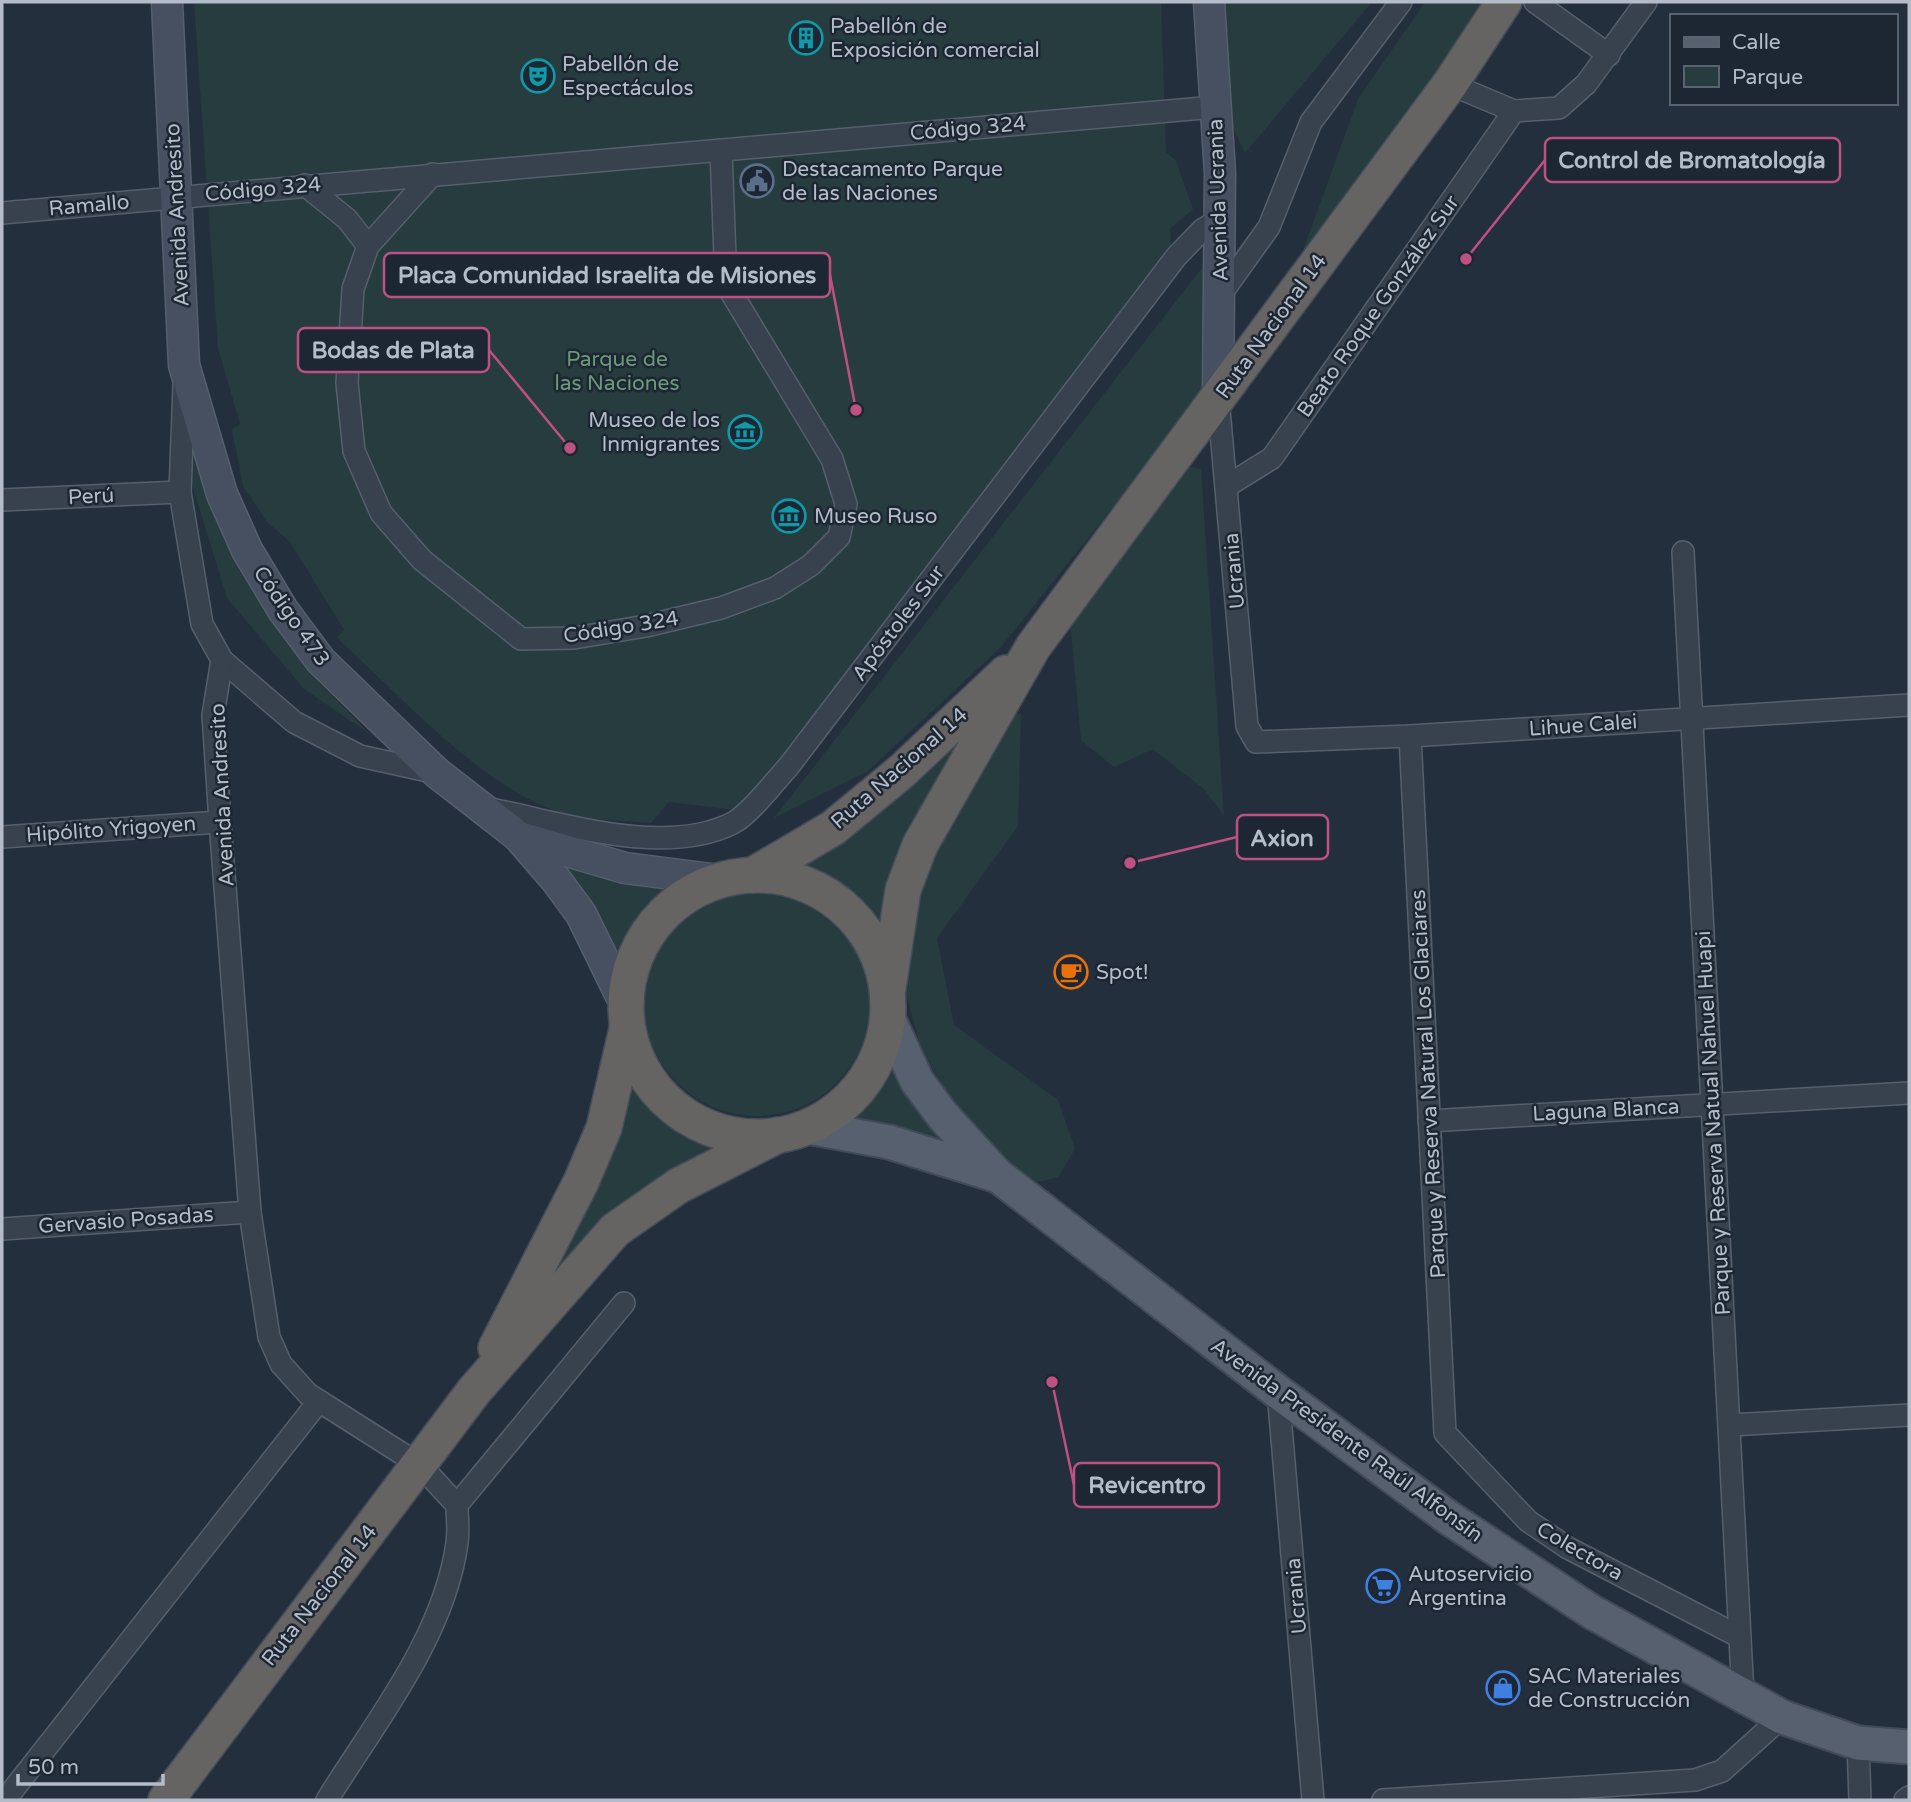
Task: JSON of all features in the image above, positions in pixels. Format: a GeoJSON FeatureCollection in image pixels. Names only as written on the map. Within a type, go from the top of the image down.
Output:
{"type":"FeatureCollection","features":[{"type":"Feature","properties":{"kind":"highway","name":"Ruta Nacional 14"},"geometry":{"type":"LineString","coordinates":[[166,1800],[474,1391],[615,1230],[678,1186],[838,1109],[863,1084],[880,1052],[903,890],[920,845],[1034,647],[1450,84],[1504,2]]}},
{"type":"Feature","properties":{"kind":"highway","name":"Ruta Nacional 14"},"geometry":{"type":"LineString","coordinates":[[474,1391],[581,1182],[604,1128],[626,1017],[632,963],[652,927],[682,898],[736,877],[833,828],[902,771],[1034,647]]}},
{"type":"Feature","properties":{"kind":"highway"},"geometry":{"type":"LineString","coordinates":[[736,877],[791,879],[827,894],[837,902],[856,919],[877,951],[888,1003]]}},
{"type":"Feature","properties":{"kind":"highway"},"geometry":{"type":"LineString","coordinates":[[626,1017],[640,1068],[665,1100],[699,1124],[738,1136],[793,1131]]}},
{"type":"Feature","properties":{"kind":"main road","name":"Avenida Andresito"},"geometry":{"type":"LineString","coordinates":[[167,2],[184,365]]}},
{"type":"Feature","properties":{"kind":"main road","name":"Avenida Ucrania"},"geometry":{"type":"LineString","coordinates":[[1209,2],[1220,219],[1218,398]]}},
{"type":"Feature","properties":{"kind":"main road","name":"Código 473"},"geometry":{"type":"LineString","coordinates":[[184,365],[222,494],[247,550],[283,610],[321,661],[438,773],[518,836]]}},
{"type":"Feature","properties":{"kind":"main road"},"geometry":{"type":"LineString","coordinates":[[518,836],[625,868],[736,877]]}},
{"type":"Feature","properties":{"kind":"main road"},"geometry":{"type":"LineString","coordinates":[[518,836],[581,914],[626,1017]]}},
{"type":"Feature","properties":{"kind":"main road","name":"Avenida Presidente Raúl Alfonsín"},"geometry":{"type":"LineString","coordinates":[[888,1003],[917,1082],[997,1175],[1278,1392],[1449,1518],[1581,1604],[1782,1717],[1858,1743],[1909,1747]]}},
{"type":"Feature","properties":{"kind":"main road","name":"Avenida Presidente Raúl Alfonsín"},"geometry":{"type":"LineString","coordinates":[[793,1131],[889,1142],[997,1175]]}},
{"type":"Feature","properties":{"kind":"street"},"geometry":{"type":"LineString","coordinates":[[1221,294],[1269,227],[1311,122],[1401,2]]}},
{"type":"Feature","properties":{"kind":"street"},"geometry":{"type":"LineString","coordinates":[[1535,2],[1608,55]]}},
{"type":"Feature","properties":{"kind":"street"},"geometry":{"type":"LineString","coordinates":[[1450,84],[1514,111],[1559,108],[1586,84],[1646,2]]}},
{"type":"Feature","properties":{"kind":"street","name":"Código 324"},"geometry":{"type":"LineString","coordinates":[[176,196],[1215,107]]}},
{"type":"Feature","properties":{"kind":"street","name":"Beato Roque González Sur"},"geometry":{"type":"LineString","coordinates":[[1227,486],[1272,458],[1514,111]]}},
{"type":"Feature","properties":{"kind":"street","name":"Código 324"},"geometry":{"type":"LineString","coordinates":[[433,174],[368,246],[353,289],[347,383],[354,451],[381,513],[422,560],[521,639],[598,634],[721,608],[775,588],[811,565],[839,537],[846,504],[832,459],[726,284],[721,150]]}},
{"type":"Feature","properties":{"kind":"street"},"geometry":{"type":"LineString","coordinates":[[305,186],[347,219],[368,246]]}},
{"type":"Feature","properties":{"kind":"street","name":"Ramallo"},"geometry":{"type":"LineString","coordinates":[[2,213],[176,196]]}},
{"type":"Feature","properties":{"kind":"street","name":"Apóstoles Sur"},"geometry":{"type":"LineString","coordinates":[[480,807],[642,838],[697,836],[735,822],[789,766],[1176,257],[1202,230],[1220,219]]}},
{"type":"Feature","properties":{"kind":"street","name":"Avenida Andresito"},"geometry":{"type":"LineString","coordinates":[[184,365],[180,492],[202,624],[222,660],[214,715],[220,822],[250,1212],[268,1337],[281,1364],[308,1394],[420,1465],[457,1505]]}},
{"type":"Feature","properties":{"kind":"street","name":"Ucrania"},"geometry":{"type":"LineString","coordinates":[[1218,398],[1247,726],[1256,742]]}},
{"type":"Feature","properties":{"kind":"street","name":"Perú"},"geometry":{"type":"LineString","coordinates":[[2,500],[180,492]]}},
{"type":"Feature","properties":{"kind":"street","name":"Parque y Reserva Natual Nahuel Huapi"},"geometry":{"type":"LineString","coordinates":[[1683,552],[1743,1695]]}},
{"type":"Feature","properties":{"kind":"street"},"geometry":{"type":"LineString","coordinates":[[222,660],[294,722],[360,756],[438,773]]}},
{"type":"Feature","properties":{"kind":"street","name":"Lihue Calei"},"geometry":{"type":"LineString","coordinates":[[1256,742],[1410,736],[1909,705]]}},
{"type":"Feature","properties":{"kind":"street","name":"Parque y Reserva Natural Los Glaciares"},"geometry":{"type":"LineString","coordinates":[[1410,736],[1445,1433]]}},
{"type":"Feature","properties":{"kind":"street","name":"Hipólito Yrigoyen"},"geometry":{"type":"LineString","coordinates":[[2,837],[220,822]]}},
{"type":"Feature","properties":{"kind":"street","name":"Laguna Blanca"},"geometry":{"type":"LineString","coordinates":[[1429,1121],[1909,1093]]}},
{"type":"Feature","properties":{"kind":"street","name":"Gervasio Posadas"},"geometry":{"type":"LineString","coordinates":[[2,1229],[250,1212]]}},
{"type":"Feature","properties":{"kind":"street"},"geometry":{"type":"LineString","coordinates":[[327,1800],[422,1645],[444,1593],[457,1542],[457,1505],[624,1303]]}},
{"type":"Feature","properties":{"kind":"street","name":"Ucrania"},"geometry":{"type":"LineString","coordinates":[[1278,1392],[1313,1800]]}},
{"type":"Feature","properties":{"kind":"street"},"geometry":{"type":"LineString","coordinates":[[5,1800],[319,1401]]}},
{"type":"Feature","properties":{"kind":"street"},"geometry":{"type":"LineString","coordinates":[[1729,1425],[1909,1415]]}},
{"type":"Feature","properties":{"kind":"street","name":"Colectora"},"geometry":{"type":"LineString","coordinates":[[1445,1433],[1528,1521],[1568,1548],[1740,1637]]}},
{"type":"Feature","properties":{"kind":"street"},"geometry":{"type":"LineString","coordinates":[[1383,1800],[1695,1780],[1723,1772],[1782,1717]]}},
{"type":"Feature","properties":{"kind":"street"},"geometry":{"type":"LineString","coordinates":[[1858,1743],[1860,1800]]}},
{"type":"Feature","properties":{"kind":"street"},"geometry":{"type":"LineString","coordinates":[[1905,1800],[1909,1797]]}},
{"type":"Feature","properties":{"kind":"green space","name":"Parque de las Naciones"},"geometry":{"type":"Polygon","coordinates":[[[194,2],[1161,2],[1166,152],[1176,161],[1193,209],[1170,229],[1172,255],[743,811],[669,802],[651,823],[570,815],[545,807],[488,774],[435,731],[337,638],[344,630],[290,542],[267,522],[243,486],[232,430],[240,424],[218,348],[194,2]]]}},
{"type":"Feature","properties":{"kind":"green space"},"geometry":{"type":"Polygon","coordinates":[[[1224,2],[1372,2],[1245,153],[1232,126],[1224,2]]]}},
{"type":"Feature","properties":{"kind":"green space"},"geometry":{"type":"Polygon","coordinates":[[[1425,2],[1486,2],[1295,273],[1358,99],[1425,2]]]}},
{"type":"Feature","properties":{"kind":"green space"},"geometry":{"type":"Polygon","coordinates":[[[1212,255],[1201,397],[1001,647],[868,771],[774,818],[1212,255]]]}},
{"type":"Feature","properties":{"kind":"green space"},"geometry":{"type":"Polygon","coordinates":[[[179,443],[189,445],[242,569],[312,676],[370,734],[304,689],[227,598],[179,443]]]}},
{"type":"Feature","properties":{"kind":"green space"},"geometry":{"type":"Polygon","coordinates":[[[1186,466],[1201,469],[1224,816],[1204,789],[1153,749],[1114,767],[1081,740],[1070,621],[1186,466]]]}},
{"type":"Feature","properties":{"kind":"green space"},"geometry":{"type":"Polygon","coordinates":[[[983,709],[884,943],[847,897],[781,864],[983,709]]]}},
{"type":"Feature","properties":{"kind":"green space"},"geometry":{"type":"Polygon","coordinates":[[[1007,714],[1021,714],[1018,826],[937,938],[954,1025],[1058,1100],[1075,1149],[1058,1177],[1038,1182],[1002,1160],[955,1105],[922,1052],[906,993],[907,944],[932,849],[1007,714]]]}},
{"type":"Feature","properties":{"kind":"green space"},"geometry":{"type":"Polygon","coordinates":[[[558,866],[683,882],[641,919],[623,969],[558,866]]]}},
{"type":"Feature","properties":{"kind":"green space"},"geometry":{"type":"Polygon","coordinates":[[[768,890],[790,894],[810,903],[829,915],[845,931],[866,970],[870,1003],[866,1036],[862,1046],[845,1075],[829,1091],[790,1112],[746,1116],[724,1112],[704,1103],[685,1091],[669,1075],[648,1036],[644,992],[648,970],[657,950],[669,931],[685,915],[724,894],[768,890]]]}},
{"type":"Feature","properties":{"kind":"green space"},"geometry":{"type":"Polygon","coordinates":[[[892,1041],[966,1155],[833,1120],[877,1087],[892,1041]]]}},
{"type":"Feature","properties":{"kind":"green space"},"geometry":{"type":"Polygon","coordinates":[[[630,1062],[654,1096],[675,1117],[701,1131],[740,1143],[536,1302],[630,1062]]]}},
{"type":"Feature","properties":{"kind":"place","name":"Pabellón de Exposición comercial"},"geometry":{"type":"Point","coordinates":[806,38]}},
{"type":"Feature","properties":{"kind":"place","name":"Pabellón de Espectáculos"},"geometry":{"type":"Point","coordinates":[538,76]}},
{"type":"Feature","properties":{"kind":"place","name":"Destacamento Parque de las Naciones"},"geometry":{"type":"Point","coordinates":[757,181]}},
{"type":"Feature","properties":{"kind":"place","name":"Control de Bromatología"},"geometry":{"type":"Point","coordinates":[1466,259]}},
{"type":"Feature","properties":{"kind":"place","name":"Placa Comunidad Israelita de Misiones"},"geometry":{"type":"Point","coordinates":[856,410]}},
{"type":"Feature","properties":{"kind":"place","name":"Museo de los Inmigrantes"},"geometry":{"type":"Point","coordinates":[745,432]}},
{"type":"Feature","properties":{"kind":"place","name":"Bodas de Plata"},"geometry":{"type":"Point","coordinates":[570,448]}},
{"type":"Feature","properties":{"kind":"place","name":"Museo Ruso"},"geometry":{"type":"Point","coordinates":[789,516]}},
{"type":"Feature","properties":{"kind":"place","name":"Axion"},"geometry":{"type":"Point","coordinates":[1130,863]}},
{"type":"Feature","properties":{"kind":"place","name":"Spot!"},"geometry":{"type":"Point","coordinates":[1071,972]}},
{"type":"Feature","properties":{"kind":"place","name":"Revicentro"},"geometry":{"type":"Point","coordinates":[1052,1382]}},
{"type":"Feature","properties":{"kind":"place","name":"Autoservicio Argentina"},"geometry":{"type":"Point","coordinates":[1383,1586]}},
{"type":"Feature","properties":{"kind":"place","name":"SAC Materiales de Construcción"},"geometry":{"type":"Point","coordinates":[1503,1688]}}]}
